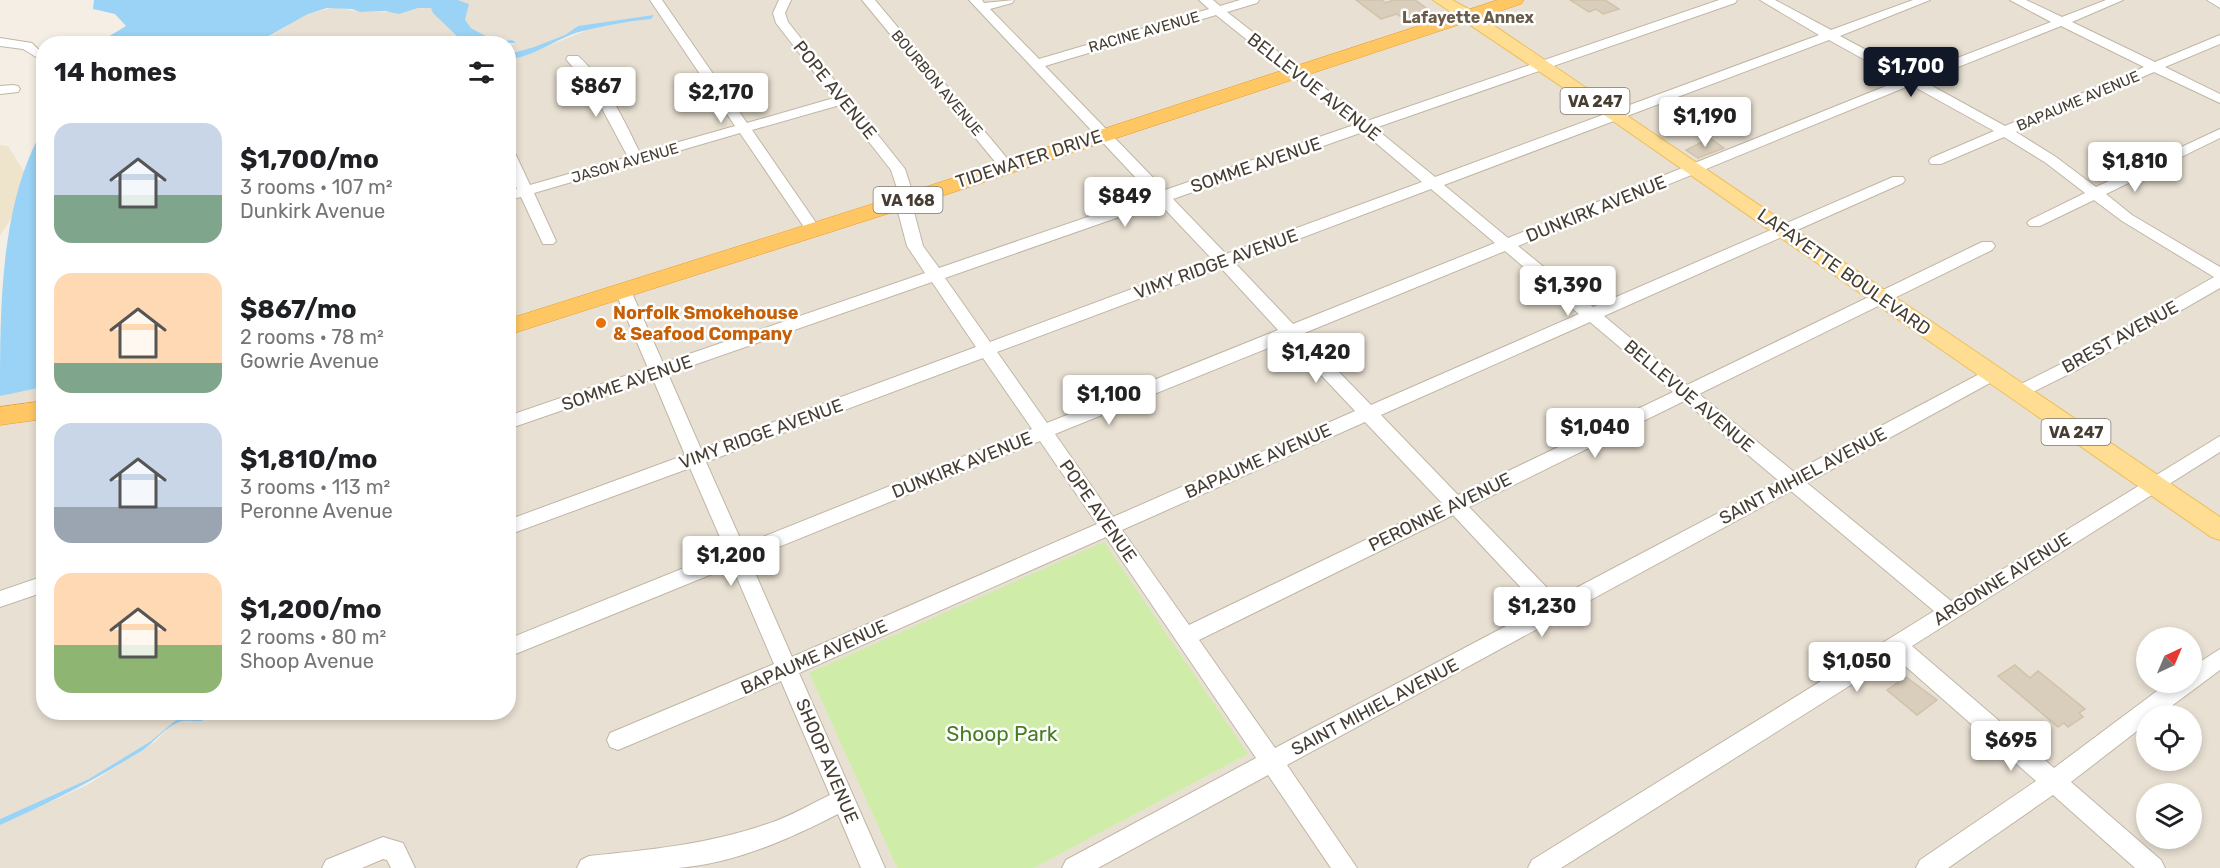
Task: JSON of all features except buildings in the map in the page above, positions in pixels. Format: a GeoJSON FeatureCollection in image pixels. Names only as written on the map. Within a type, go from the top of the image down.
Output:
{"type":"FeatureCollection","features":[{"type":"Feature","properties":{"kind":"highway","name":"TIDEWATER DRIVE"},"geometry":{"type":"LineString","coordinates":[[516,324],[908,200],[1293,71],[1515,0]]}},
{"type":"Feature","properties":{"kind":"highway"},"geometry":{"type":"LineString","coordinates":[[3,416],[36,411]]}},
{"type":"Feature","properties":{"kind":"main road","name":"LAFAYETTE BOULEVARD"},"geometry":{"type":"LineString","coordinates":[[1441,0],[1468,15],[1616,115],[2220,530]]}},
{"type":"Feature","properties":{"kind":"main road","name":"LAFAYETTE BOULEVARD"},"geometry":{"type":"LineString","coordinates":[[1453,0],[1466,9],[1468,15]]}},
{"type":"Feature","properties":{"kind":"street"},"geometry":{"type":"LineString","coordinates":[[656,0],[813,230]]}},
{"type":"Feature","properties":{"kind":"street","name":"POPE AVENUE"},"geometry":{"type":"LineString","coordinates":[[785,0],[779,13],[782,23],[898,169],[908,200],[906,212],[915,246],[1345,868]]}},
{"type":"Feature","properties":{"kind":"street","name":"BOURBON AVENUE"},"geometry":{"type":"LineString","coordinates":[[868,0],[1006,166]]}},
{"type":"Feature","properties":{"kind":"street"},"geometry":{"type":"LineString","coordinates":[[978,4],[1008,0]]}},
{"type":"Feature","properties":{"kind":"street","name":"RACINE AVENUE"},"geometry":{"type":"LineString","coordinates":[[1036,64],[1211,5],[1253,0]]}},
{"type":"Feature","properties":{"kind":"street","name":"SOMME AVENUE"},"geometry":{"type":"LineString","coordinates":[[516,420],[1731,0]]}},
{"type":"Feature","properties":{"kind":"street"},"geometry":{"type":"LineString","coordinates":[[1766,0],[2005,132],[2051,160],[2094,194],[2162,241],[2220,274]]}},
{"type":"Feature","properties":{"kind":"street","name":"VIMY RIDGE AVENUE"},"geometry":{"type":"LineString","coordinates":[[516,525],[1924,0]]}},
{"type":"Feature","properties":{"kind":"street"},"geometry":{"type":"LineString","coordinates":[[2016,0],[2220,99]]}},
{"type":"Feature","properties":{"kind":"street","name":"DUNKIRK AVENUE"},"geometry":{"type":"LineString","coordinates":[[516,645],[2117,0]]}},
{"type":"Feature","properties":{"kind":"street"},"geometry":{"type":"LineString","coordinates":[[2213,0],[2220,4]]}},
{"type":"Feature","properties":{"kind":"street"},"geometry":{"type":"LineString","coordinates":[[978,4],[1554,609]]}},
{"type":"Feature","properties":{"kind":"street","name":"BELLEVUE AVENUE"},"geometry":{"type":"LineString","coordinates":[[1211,5],[1293,71],[1312,83],[1433,182],[1950,612]]}},
{"type":"Feature","properties":{"kind":"street","name":"BAPAUME AVENUE"},"geometry":{"type":"LineString","coordinates":[[1936,161],[2220,39]]}},
{"type":"Feature","properties":{"kind":"street"},"geometry":{"type":"LineString","coordinates":[[1,40],[27,46],[36,54]]}},
{"type":"Feature","properties":{"kind":"street"},"geometry":{"type":"LineString","coordinates":[[573,59],[580,64],[600,95],[636,159]]}},
{"type":"Feature","properties":{"kind":"street","name":"JASON AVENUE"},"geometry":{"type":"LineString","coordinates":[[516,194],[844,99]]}},
{"type":"Feature","properties":{"kind":"street"},"geometry":{"type":"LineString","coordinates":[[2035,223],[2220,133]]}},
{"type":"Feature","properties":{"kind":"street"},"geometry":{"type":"LineString","coordinates":[[516,171],[548,241]]}},
{"type":"Feature","properties":{"kind":"street","name":"BAPAUME AVENUE"},"geometry":{"type":"LineString","coordinates":[[618,740],[788,669],[1898,180]]}},
{"type":"Feature","properties":{"kind":"street","name":"PERONNE AVENUE"},"geometry":{"type":"LineString","coordinates":[[1185,637],[1988,246]]}},
{"type":"Feature","properties":{"kind":"street","name":"BREST AVENUE"},"geometry":{"type":"LineString","coordinates":[[2019,392],[2220,281]]}},
{"type":"Feature","properties":{"kind":"street","name":"SHOOP AVENUE"},"geometry":{"type":"LineString","coordinates":[[623,291],[873,868]]}},
{"type":"Feature","properties":{"kind":"street","name":"SAINT MIHIEL AVENUE"},"geometry":{"type":"LineString","coordinates":[[1074,868],[1993,374]]}},
{"type":"Feature","properties":{"kind":"street","name":"ARGONNE AVENUE"},"geometry":{"type":"LineString","coordinates":[[1540,868],[2220,442]]}},
{"type":"Feature","properties":{"kind":"street"},"geometry":{"type":"LineString","coordinates":[[0,599],[36,587]]}},
{"type":"Feature","properties":{"kind":"street"},"geometry":{"type":"LineString","coordinates":[[1896,645],[2153,868]]}},
{"type":"Feature","properties":{"kind":"street"},"geometry":{"type":"LineString","coordinates":[[2202,672],[2220,658]]}},
{"type":"Feature","properties":{"kind":"street"},"geometry":{"type":"LineString","coordinates":[[1928,868],[2053,782],[2171,693]]}},
{"type":"Feature","properties":{"kind":"street"},"geometry":{"type":"LineString","coordinates":[[589,868],[663,859],[741,844],[803,821],[844,800]]}},
{"type":"Feature","properties":{"kind":"street"},"geometry":{"type":"LineString","coordinates":[[335,868],[378,849],[389,848],[395,851],[403,868]]}},
{"type":"Feature","properties":{"kind":"shaded area"},"geometry":{"type":"Polygon","coordinates":[[[458,0],[2220,0],[2220,868],[1034,868],[1248,754],[809,673],[897,868],[0,868],[0,825],[87,785],[155,742],[172,724],[182,720],[516,720],[516,57],[587,30],[654,16],[578,26],[565,35],[516,52],[516,36],[486,36],[471,28],[465,20],[469,4],[458,0]]]}},
{"type":"Feature","properties":{"kind":"shaded area"},"geometry":{"type":"Polygon","coordinates":[[[335,7],[360,12],[396,12],[431,8],[457,36],[270,36],[308,14],[335,7]]]}},
{"type":"Feature","properties":{"kind":"shaded area"},"geometry":{"type":"Polygon","coordinates":[[[0,145],[8,146],[25,173],[12,217],[0,236],[0,145]]]}},
{"type":"Feature","properties":{"kind":"shaded area"},"geometry":{"type":"Polygon","coordinates":[[[36,388],[36,720],[176,720],[151,741],[89,779],[0,819],[0,396],[36,388]]]}},
{"type":"Feature","properties":{"kind":"green space","name":"Shoop Park"},"geometry":{"type":"Polygon","coordinates":[[[1104,542],[1248,754],[1034,868],[897,868],[809,673],[1104,542]]]}},
{"type":"Feature","properties":{"kind":"water"},"geometry":{"type":"Polygon","coordinates":[[[94,0],[458,0],[469,4],[465,20],[471,28],[486,36],[457,36],[433,13],[431,8],[418,8],[399,14],[385,11],[360,12],[352,9],[327,8],[308,14],[269,36],[110,36],[126,26],[115,14],[93,9],[94,0]]]}},
{"type":"Feature","properties":{"kind":"water"},"geometry":{"type":"Polygon","coordinates":[[[654,15],[651,19],[619,23],[567,36],[516,58],[516,52],[565,35],[578,26],[654,15]]]}},
{"type":"Feature","properties":{"kind":"water"},"geometry":{"type":"Polygon","coordinates":[[[36,144],[36,388],[0,396],[5,257],[18,190],[36,144]]]}},
{"type":"Feature","properties":{"kind":"water"},"geometry":{"type":"Polygon","coordinates":[[[176,720],[205,720],[175,724],[143,750],[108,771],[0,825],[0,819],[89,779],[151,741],[176,720]]]}},
{"type":"Feature","properties":{"kind":"place","name":"Norfolk Smokehouse & Seafood Company"},"geometry":{"type":"Point","coordinates":[601,323]}},
{"type":"Feature","properties":{"kind":"district","name":"Lafayette Annex"},"geometry":{"type":"Point","coordinates":[1468,17]}}]}
